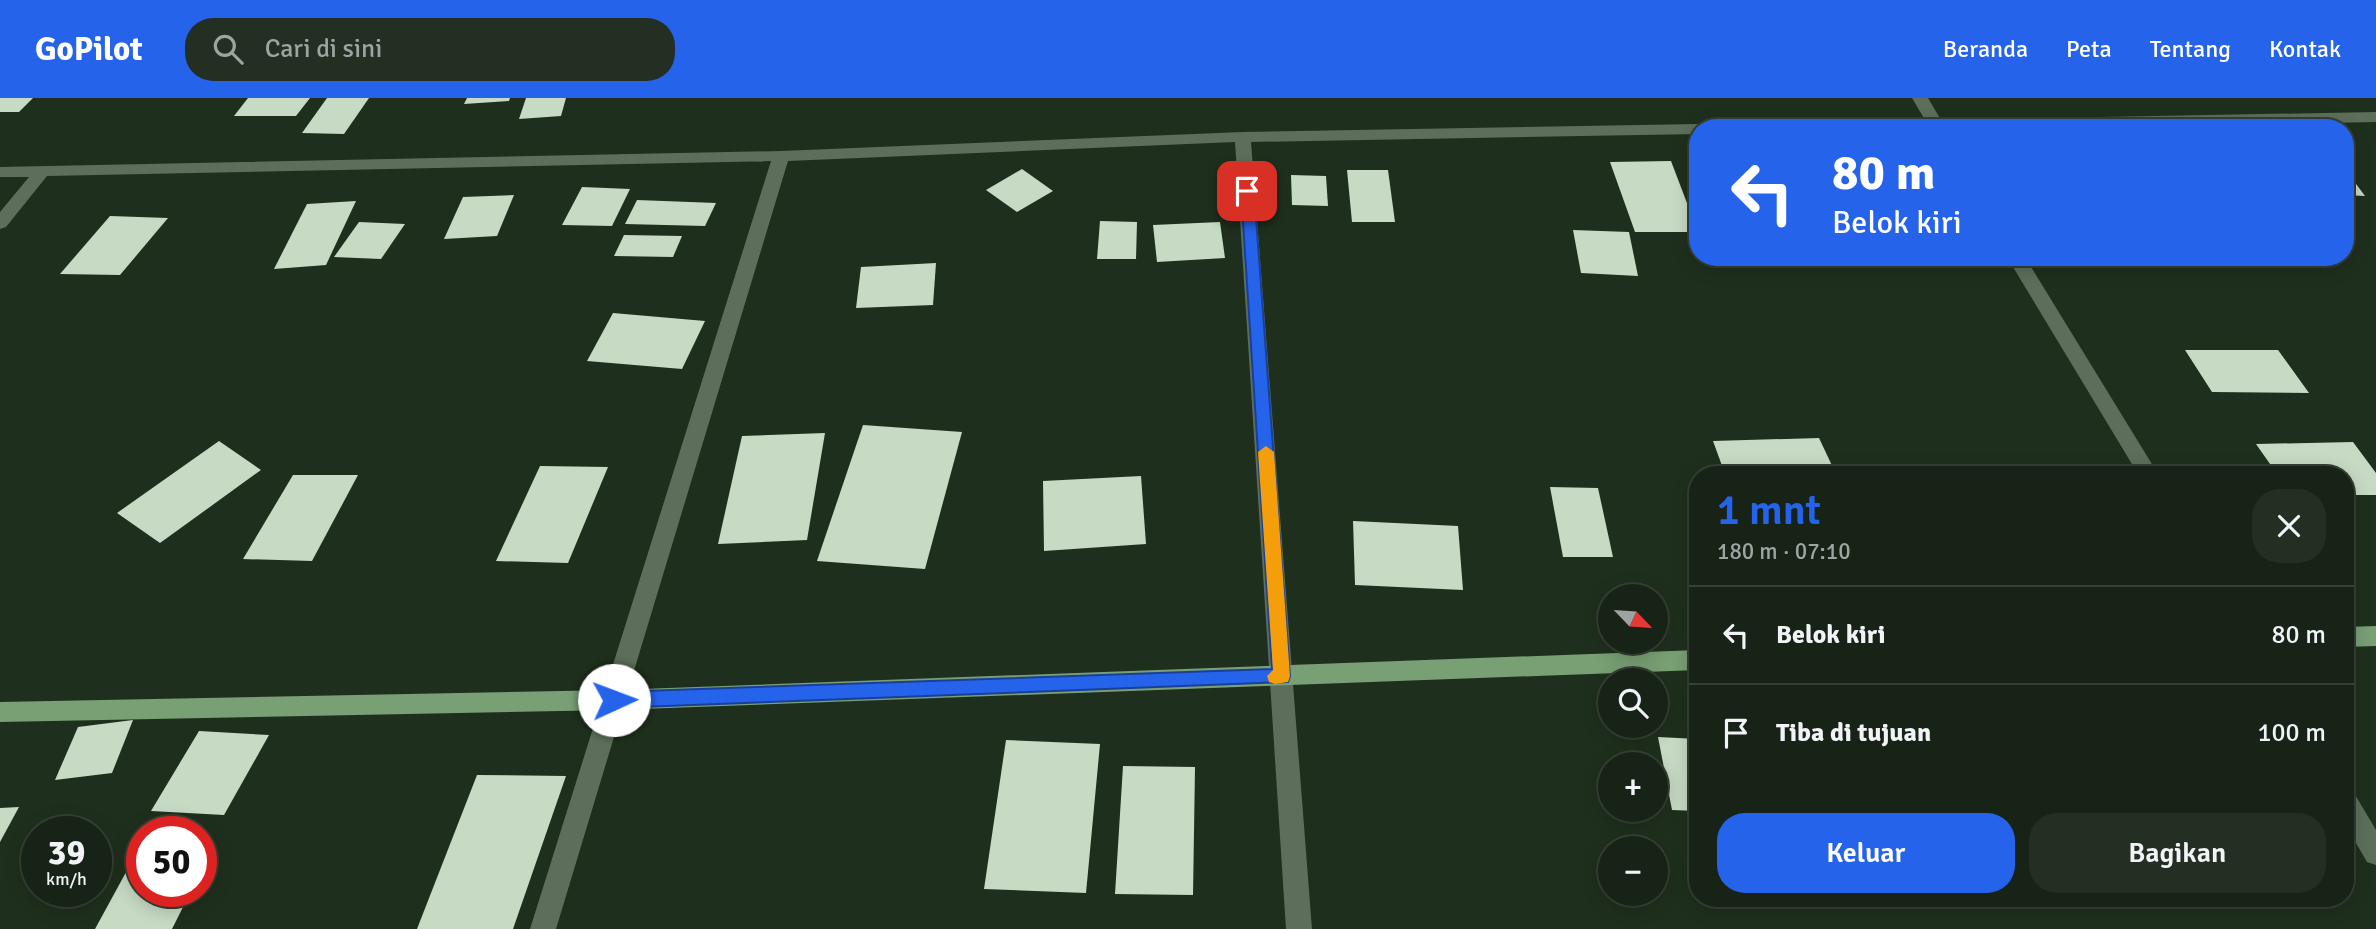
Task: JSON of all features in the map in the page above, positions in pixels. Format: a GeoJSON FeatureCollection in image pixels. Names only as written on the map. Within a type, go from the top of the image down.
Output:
{"type":"FeatureCollection","features":[{"type":"Feature","properties":{"kind":"main road"},"geometry":{"type":"LineString","coordinates":[[2354,637],[2376,636]]}},
{"type":"Feature","properties":{"kind":"main road"},"geometry":{"type":"LineString","coordinates":[[0,712],[614,700],[1689,660]]}},
{"type":"Feature","properties":{"kind":"street"},"geometry":{"type":"LineString","coordinates":[[1920,98],[1933,119]]}},
{"type":"Feature","properties":{"kind":"street"},"geometry":{"type":"LineString","coordinates":[[2278,119],[2376,117]]}},
{"type":"Feature","properties":{"kind":"street"},"geometry":{"type":"LineString","coordinates":[[0,172],[781,156],[1243,137],[1689,129]]}},
{"type":"Feature","properties":{"kind":"street"},"geometry":{"type":"LineString","coordinates":[[1243,137],[1299,929]]}},
{"type":"Feature","properties":{"kind":"street"},"geometry":{"type":"LineString","coordinates":[[543,929],[781,156]]}},
{"type":"Feature","properties":{"kind":"street"},"geometry":{"type":"LineString","coordinates":[[0,223],[43,170]]}},
{"type":"Feature","properties":{"kind":"street"},"geometry":{"type":"LineString","coordinates":[[2021,266],[2143,466]]}},
{"type":"Feature","properties":{"kind":"street"},"geometry":{"type":"LineString","coordinates":[[2354,816],[2376,853]]}},
{"type":"Feature","properties":{"kind":"building"},"geometry":{"type":"Polygon","coordinates":[[[0,98],[33,98],[19,112],[0,112],[0,98]]]}},
{"type":"Feature","properties":{"kind":"building"},"geometry":{"type":"Polygon","coordinates":[[[248,98],[310,98],[296,116],[234,116],[248,98]]]}},
{"type":"Feature","properties":{"kind":"building"},"geometry":{"type":"Polygon","coordinates":[[[327,98],[369,98],[344,134],[302,133],[327,98]]]}},
{"type":"Feature","properties":{"kind":"building"},"geometry":{"type":"Polygon","coordinates":[[[467,98],[510,98],[509,101],[464,104],[467,98]]]}},
{"type":"Feature","properties":{"kind":"building"},"geometry":{"type":"Polygon","coordinates":[[[526,98],[566,98],[561,116],[519,119],[526,98]]]}},
{"type":"Feature","properties":{"kind":"building"},"geometry":{"type":"Polygon","coordinates":[[[1671,161],[1689,208],[1689,232],[1635,232],[1610,162],[1671,161]]]}},
{"type":"Feature","properties":{"kind":"building"},"geometry":{"type":"Polygon","coordinates":[[[1022,169],[1053,191],[1017,212],[986,190],[1022,169]]]}},
{"type":"Feature","properties":{"kind":"building"},"geometry":{"type":"Polygon","coordinates":[[[1347,170],[1388,170],[1395,222],[1352,222],[1347,170]]]}},
{"type":"Feature","properties":{"kind":"building"},"geometry":{"type":"Polygon","coordinates":[[[1291,175],[1326,176],[1328,206],[1292,205],[1291,175]]]}},
{"type":"Feature","properties":{"kind":"building"},"geometry":{"type":"Polygon","coordinates":[[[2354,181],[2365,196],[2354,195],[2354,181]]]}},
{"type":"Feature","properties":{"kind":"building"},"geometry":{"type":"Polygon","coordinates":[[[582,187],[630,189],[612,226],[562,225],[582,187]]]}},
{"type":"Feature","properties":{"kind":"building"},"geometry":{"type":"Polygon","coordinates":[[[514,195],[497,236],[444,239],[463,197],[514,195]]]}},
{"type":"Feature","properties":{"kind":"building"},"geometry":{"type":"Polygon","coordinates":[[[637,200],[716,203],[705,226],[625,224],[637,200]]]}},
{"type":"Feature","properties":{"kind":"building"},"geometry":{"type":"Polygon","coordinates":[[[356,201],[326,265],[274,269],[307,204],[356,201]]]}},
{"type":"Feature","properties":{"kind":"building"},"geometry":{"type":"Polygon","coordinates":[[[110,216],[168,218],[120,275],[60,274],[110,216]]]}},
{"type":"Feature","properties":{"kind":"building"},"geometry":{"type":"Polygon","coordinates":[[[1100,221],[1137,222],[1136,259],[1097,259],[1100,221]]]}},
{"type":"Feature","properties":{"kind":"building"},"geometry":{"type":"Polygon","coordinates":[[[359,222],[405,224],[381,259],[334,257],[359,222]]]}},
{"type":"Feature","properties":{"kind":"building"},"geometry":{"type":"Polygon","coordinates":[[[1220,222],[1225,258],[1157,262],[1153,225],[1220,222]]]}},
{"type":"Feature","properties":{"kind":"building"},"geometry":{"type":"Polygon","coordinates":[[[1573,230],[1629,232],[1638,276],[1581,273],[1573,230]]]}},
{"type":"Feature","properties":{"kind":"building"},"geometry":{"type":"Polygon","coordinates":[[[624,235],[682,236],[673,257],[614,256],[624,235]]]}},
{"type":"Feature","properties":{"kind":"building"},"geometry":{"type":"Polygon","coordinates":[[[936,263],[933,305],[856,308],[861,267],[936,263]]]}},
{"type":"Feature","properties":{"kind":"building"},"geometry":{"type":"Polygon","coordinates":[[[613,313],[705,321],[682,369],[587,361],[613,313]]]}},
{"type":"Feature","properties":{"kind":"building"},"geometry":{"type":"Polygon","coordinates":[[[2185,350],[2278,350],[2309,393],[2212,392],[2185,350]]]}},
{"type":"Feature","properties":{"kind":"building"},"geometry":{"type":"Polygon","coordinates":[[[863,425],[962,432],[925,569],[817,561],[863,425]]]}},
{"type":"Feature","properties":{"kind":"building"},"geometry":{"type":"Polygon","coordinates":[[[825,433],[807,540],[718,544],[742,436],[825,433]]]}},
{"type":"Feature","properties":{"kind":"building"},"geometry":{"type":"Polygon","coordinates":[[[1819,438],[1832,466],[1722,466],[1713,441],[1819,438]]]}},
{"type":"Feature","properties":{"kind":"building"},"geometry":{"type":"Polygon","coordinates":[[[219,441],[261,470],[160,543],[117,513],[219,441]]]}},
{"type":"Feature","properties":{"kind":"building"},"geometry":{"type":"Polygon","coordinates":[[[2353,442],[2376,473],[2376,495],[2354,495],[2354,466],[2271,466],[2256,444],[2353,442]]]}},
{"type":"Feature","properties":{"kind":"building"},"geometry":{"type":"Polygon","coordinates":[[[540,466],[608,467],[568,563],[496,561],[540,466]]]}},
{"type":"Feature","properties":{"kind":"building"},"geometry":{"type":"Polygon","coordinates":[[[293,475],[358,475],[312,561],[243,559],[293,475]]]}},
{"type":"Feature","properties":{"kind":"building"},"geometry":{"type":"Polygon","coordinates":[[[1141,476],[1146,544],[1044,551],[1043,481],[1141,476]]]}},
{"type":"Feature","properties":{"kind":"building"},"geometry":{"type":"Polygon","coordinates":[[[1550,487],[1598,488],[1613,557],[1563,557],[1550,487]]]}},
{"type":"Feature","properties":{"kind":"building"},"geometry":{"type":"Polygon","coordinates":[[[1353,521],[1458,526],[1463,590],[1355,585],[1353,521]]]}},
{"type":"Feature","properties":{"kind":"building"},"geometry":{"type":"Polygon","coordinates":[[[133,720],[112,773],[55,780],[78,727],[133,720]]]}},
{"type":"Feature","properties":{"kind":"building"},"geometry":{"type":"Polygon","coordinates":[[[199,731],[269,735],[224,815],[151,811],[199,731]]]}},
{"type":"Feature","properties":{"kind":"building"},"geometry":{"type":"Polygon","coordinates":[[[1658,738],[1689,739],[1689,811],[1672,810],[1668,789],[1668,752],[1661,752],[1658,738]]]}},
{"type":"Feature","properties":{"kind":"building"},"geometry":{"type":"Polygon","coordinates":[[[1006,740],[1100,744],[1086,893],[984,889],[1006,740]]]}},
{"type":"Feature","properties":{"kind":"building"},"geometry":{"type":"Polygon","coordinates":[[[1123,766],[1195,767],[1193,895],[1115,894],[1123,766]]]}},
{"type":"Feature","properties":{"kind":"building"},"geometry":{"type":"Polygon","coordinates":[[[477,775],[566,776],[513,929],[417,929],[477,775]]]}},
{"type":"Feature","properties":{"kind":"building"},"geometry":{"type":"Polygon","coordinates":[[[19,807],[0,842],[0,808],[19,807]]]}},
{"type":"Feature","properties":{"kind":"building"},"geometry":{"type":"Polygon","coordinates":[[[126,872],[126,907],[183,907],[172,929],[95,929],[107,907],[112,907],[112,898],[126,872]]]}},
{"type":"Feature","properties":{"kind":"slow traffic"},"geometry":{"type":"LineString","coordinates":[[1266,452],[1282,676],[1275,676]]}},
{"type":"Feature","properties":{"kind":"route"},"geometry":{"type":"LineString","coordinates":[[614,700],[1282,676],[1247,191]]}}]}
